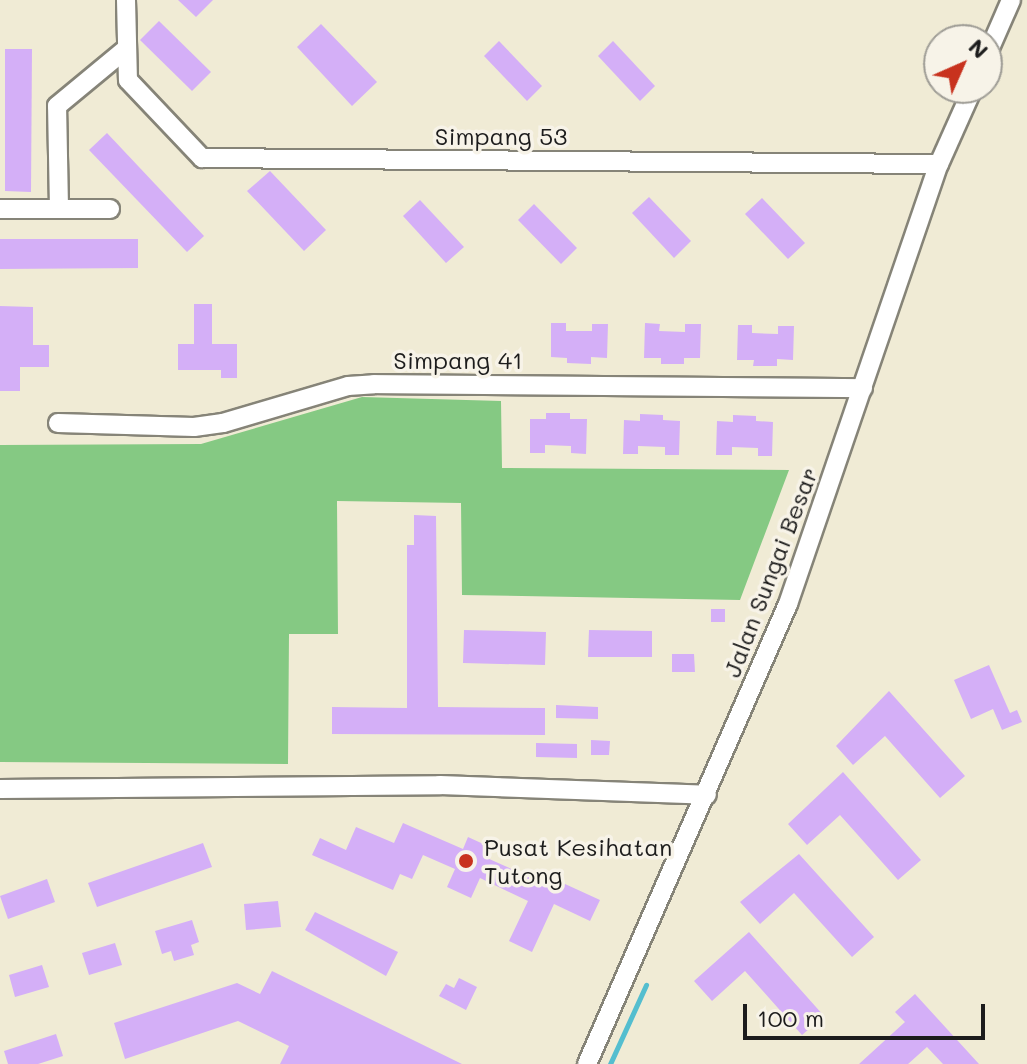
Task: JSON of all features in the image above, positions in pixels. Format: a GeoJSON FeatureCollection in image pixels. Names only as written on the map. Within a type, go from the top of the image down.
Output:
{"type":"FeatureCollection","features":[{"type":"Feature","properties":{"kind":"street","name":"Simpang 53"},"geometry":{"type":"LineString","coordinates":[[126,0],[128,80],[202,158],[939,164]]}},
{"type":"Feature","properties":{"kind":"street"},"geometry":{"type":"LineString","coordinates":[[1001,24],[1011,0]]}},
{"type":"Feature","properties":{"kind":"street"},"geometry":{"type":"LineString","coordinates":[[59,208],[57,106],[127,48]]}},
{"type":"Feature","properties":{"kind":"street","name":"Jalan Sungai Besar"},"geometry":{"type":"LineString","coordinates":[[587,1064],[707,795],[810,547],[939,164],[966,104]]}},
{"type":"Feature","properties":{"kind":"street"},"geometry":{"type":"LineString","coordinates":[[0,209],[110,209]]}},
{"type":"Feature","properties":{"kind":"street","name":"Simpang 41"},"geometry":{"type":"LineString","coordinates":[[58,423],[194,427],[223,423],[348,386],[374,384],[863,388]]}},
{"type":"Feature","properties":{"kind":"street"},"geometry":{"type":"LineString","coordinates":[[0,789],[440,785],[707,795]]}},
{"type":"Feature","properties":{"kind":"green space"},"geometry":{"type":"Polygon","coordinates":[[[362,397],[501,401],[502,468],[789,470],[740,600],[462,595],[461,503],[337,501],[338,634],[289,634],[288,764],[0,762],[0,445],[201,444],[362,397]]]}},
{"type":"Feature","properties":{"kind":"building"},"geometry":{"type":"Polygon","coordinates":[[[178,0],[213,0],[196,17],[178,0]]]}},
{"type":"Feature","properties":{"kind":"building"},"geometry":{"type":"Polygon","coordinates":[[[159,21],[211,72],[192,91],[140,40],[159,21]]]}},
{"type":"Feature","properties":{"kind":"building"},"geometry":{"type":"Polygon","coordinates":[[[321,24],[377,82],[352,106],[297,47],[321,24]]]}},
{"type":"Feature","properties":{"kind":"building"},"geometry":{"type":"Polygon","coordinates":[[[499,41],[542,86],[527,101],[484,56],[499,41]]]}},
{"type":"Feature","properties":{"kind":"building"},"geometry":{"type":"Polygon","coordinates":[[[613,41],[655,86],[640,101],[598,56],[613,41]]]}},
{"type":"Feature","properties":{"kind":"building"},"geometry":{"type":"Polygon","coordinates":[[[5,49],[32,49],[31,192],[5,191],[5,49]]]}},
{"type":"Feature","properties":{"kind":"building"},"geometry":{"type":"Polygon","coordinates":[[[107,133],[204,236],[187,252],[89,150],[107,133]]]}},
{"type":"Feature","properties":{"kind":"building"},"geometry":{"type":"Polygon","coordinates":[[[270,171],[326,230],[304,251],[247,191],[270,171]]]}},
{"type":"Feature","properties":{"kind":"building"},"geometry":{"type":"Polygon","coordinates":[[[649,197],[691,241],[674,258],[632,213],[649,197]]]}},
{"type":"Feature","properties":{"kind":"building"},"geometry":{"type":"Polygon","coordinates":[[[762,198],[805,243],[788,259],[745,214],[762,198]]]}},
{"type":"Feature","properties":{"kind":"building"},"geometry":{"type":"Polygon","coordinates":[[[420,200],[464,247],[446,263],[403,216],[420,200]]]}},
{"type":"Feature","properties":{"kind":"building"},"geometry":{"type":"Polygon","coordinates":[[[534,204],[577,248],[561,264],[518,220],[534,204]]]}},
{"type":"Feature","properties":{"kind":"building"},"geometry":{"type":"Polygon","coordinates":[[[0,239],[138,239],[138,268],[0,269],[0,239]]]}},
{"type":"Feature","properties":{"kind":"building"},"geometry":{"type":"Polygon","coordinates":[[[194,304],[212,304],[212,344],[237,344],[237,378],[221,378],[221,370],[178,370],[178,344],[194,344],[194,304]]]}},
{"type":"Feature","properties":{"kind":"building"},"geometry":{"type":"Polygon","coordinates":[[[0,306],[33,307],[33,345],[49,345],[49,367],[20,367],[20,391],[0,391],[0,306]]]}},
{"type":"Feature","properties":{"kind":"building"},"geometry":{"type":"Polygon","coordinates":[[[551,323],[566,323],[566,331],[592,331],[592,324],[608,324],[607,358],[591,357],[591,364],[567,363],[567,358],[551,357],[551,323]]]}},
{"type":"Feature","properties":{"kind":"building"},"geometry":{"type":"Polygon","coordinates":[[[645,323],[660,324],[659,331],[685,332],[685,324],[701,324],[700,358],[684,358],[684,364],[661,364],[661,358],[644,358],[645,323]]]}},
{"type":"Feature","properties":{"kind":"building"},"geometry":{"type":"Polygon","coordinates":[[[738,325],[752,325],[752,333],[778,334],[778,326],[794,326],[793,360],[777,359],[777,366],[753,366],[754,360],[737,360],[738,325]]]}},
{"type":"Feature","properties":{"kind":"building"},"geometry":{"type":"Polygon","coordinates":[[[546,413],[570,413],[570,419],[587,419],[586,454],[571,453],[571,446],[545,445],[545,453],[530,453],[530,419],[546,419],[546,413]]]}},
{"type":"Feature","properties":{"kind":"building"},"geometry":{"type":"Polygon","coordinates":[[[640,414],[663,415],[663,420],[680,421],[679,455],[665,455],[665,447],[638,446],[638,454],[623,454],[624,420],[640,421],[640,414]]]}},
{"type":"Feature","properties":{"kind":"building"},"geometry":{"type":"Polygon","coordinates":[[[733,415],[756,416],[756,421],[773,422],[772,456],[758,456],[758,448],[732,447],[732,455],[716,455],[717,421],[733,422],[733,415]]]}},
{"type":"Feature","properties":{"kind":"building"},"geometry":{"type":"Polygon","coordinates":[[[414,515],[436,516],[438,707],[545,708],[545,735],[332,734],[332,707],[407,708],[407,545],[414,545],[414,515]]]}},
{"type":"Feature","properties":{"kind":"building"},"geometry":{"type":"Polygon","coordinates":[[[711,609],[725,609],[725,622],[711,622],[711,609]]]}},
{"type":"Feature","properties":{"kind":"building"},"geometry":{"type":"Polygon","coordinates":[[[464,630],[546,632],[545,665],[463,663],[464,630]]]}},
{"type":"Feature","properties":{"kind":"building"},"geometry":{"type":"Polygon","coordinates":[[[589,630],[652,631],[652,657],[588,657],[589,630]]]}},
{"type":"Feature","properties":{"kind":"building"},"geometry":{"type":"Polygon","coordinates":[[[672,654],[694,654],[695,672],[672,672],[672,654]]]}},
{"type":"Feature","properties":{"kind":"building"},"geometry":{"type":"Polygon","coordinates":[[[989,665],[1010,713],[1017,710],[1022,722],[1002,730],[993,709],[971,719],[954,680],[989,665]]]}},
{"type":"Feature","properties":{"kind":"building"},"geometry":{"type":"Polygon","coordinates":[[[889,691],[965,776],[940,798],[885,736],[853,765],[836,746],[889,691]]]}},
{"type":"Feature","properties":{"kind":"building"},"geometry":{"type":"Polygon","coordinates":[[[556,705],[598,707],[598,719],[556,718],[556,705]]]}},
{"type":"Feature","properties":{"kind":"building"},"geometry":{"type":"Polygon","coordinates":[[[591,740],[610,741],[609,755],[591,755],[591,740]]]}},
{"type":"Feature","properties":{"kind":"building"},"geometry":{"type":"Polygon","coordinates":[[[536,743],[577,744],[577,758],[536,757],[536,743]]]}},
{"type":"Feature","properties":{"kind":"building"},"geometry":{"type":"Polygon","coordinates":[[[843,772],[921,860],[898,880],[840,815],[807,845],[788,824],[843,772]]]}},
{"type":"Feature","properties":{"kind":"building"},"geometry":{"type":"Polygon","coordinates":[[[403,823],[463,849],[468,837],[492,848],[487,858],[538,881],[541,873],[600,900],[590,921],[554,904],[532,952],[509,941],[528,901],[480,878],[471,898],[447,887],[455,869],[423,855],[412,879],[400,874],[393,890],[312,855],[320,838],[346,850],[356,827],[394,843],[403,823]]]}},
{"type":"Feature","properties":{"kind":"building"},"geometry":{"type":"Polygon","coordinates":[[[203,843],[212,867],[97,907],[88,883],[203,843]]]}},
{"type":"Feature","properties":{"kind":"building"},"geometry":{"type":"Polygon","coordinates":[[[799,854],[874,937],[852,957],[794,893],[760,924],[740,902],[799,854]]]}},
{"type":"Feature","properties":{"kind":"building"},"geometry":{"type":"Polygon","coordinates":[[[47,879],[55,902],[8,919],[0,896],[47,879]]]}},
{"type":"Feature","properties":{"kind":"building"},"geometry":{"type":"Polygon","coordinates":[[[278,901],[281,927],[246,930],[244,904],[278,901]]]}},
{"type":"Feature","properties":{"kind":"building"},"geometry":{"type":"Polygon","coordinates":[[[315,912],[398,952],[386,976],[305,930],[315,912]]]}},
{"type":"Feature","properties":{"kind":"building"},"geometry":{"type":"Polygon","coordinates":[[[192,920],[199,942],[191,945],[194,955],[174,961],[171,951],[162,954],[155,931],[192,920]]]}},
{"type":"Feature","properties":{"kind":"building"},"geometry":{"type":"Polygon","coordinates":[[[749,932],[824,1016],[802,1035],[745,971],[712,1001],[694,981],[749,932]]]}},
{"type":"Feature","properties":{"kind":"building"},"geometry":{"type":"Polygon","coordinates":[[[115,943],[122,965],[89,975],[82,953],[115,943]]]}},
{"type":"Feature","properties":{"kind":"building"},"geometry":{"type":"Polygon","coordinates":[[[42,965],[49,987],[15,997],[9,975],[42,965]]]}},
{"type":"Feature","properties":{"kind":"building"},"geometry":{"type":"Polygon","coordinates":[[[272,971],[462,1064],[280,1064],[289,1046],[238,1021],[125,1059],[114,1023],[237,983],[260,994],[272,971]]]}},
{"type":"Feature","properties":{"kind":"building"},"geometry":{"type":"Polygon","coordinates":[[[459,978],[477,987],[466,1010],[439,996],[446,984],[454,988],[459,978]]]}},
{"type":"Feature","properties":{"kind":"building"},"geometry":{"type":"Polygon","coordinates":[[[915,994],[979,1064],[943,1064],[927,1047],[908,1064],[859,1064],[905,1022],[895,1012],[915,994]]]}},
{"type":"Feature","properties":{"kind":"building"},"geometry":{"type":"Polygon","coordinates":[[[56,1034],[63,1056],[38,1064],[8,1064],[4,1051],[56,1034]]]}},
{"type":"Feature","properties":{"kind":"waterway"},"geometry":{"type":"LineString","coordinates":[[610,1064],[646,985]]}},
{"type":"Feature","properties":{"kind":"place","name":"Pusat Kesihatan Tutong"},"geometry":{"type":"Point","coordinates":[466,861]}}]}
